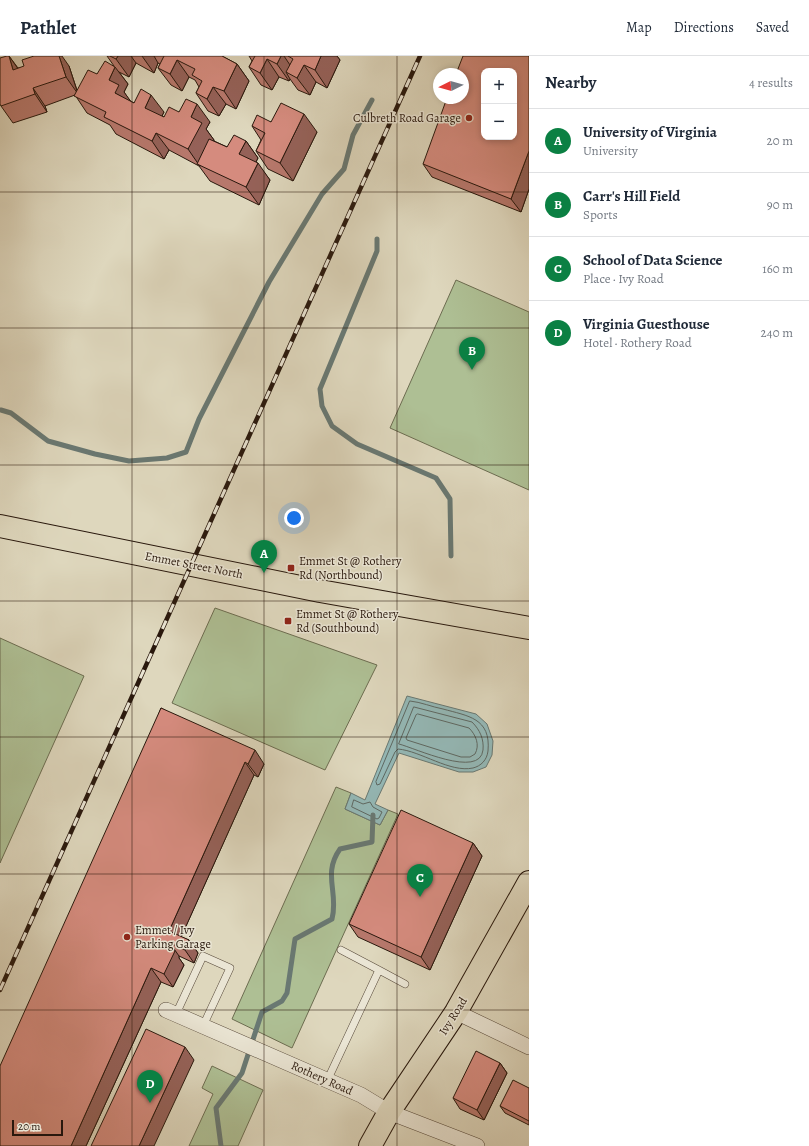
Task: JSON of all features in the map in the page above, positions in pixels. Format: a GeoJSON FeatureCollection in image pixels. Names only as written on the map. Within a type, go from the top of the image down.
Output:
{"type":"FeatureCollection","features":[{"type":"Feature","properties":{"kind":"main road","name":"Emmet Street North"},"geometry":{"type":"LineString","coordinates":[[0,526],[320,591],[529,628]]}},
{"type":"Feature","properties":{"kind":"main road","name":"Ivy Road"},"geometry":{"type":"LineString","coordinates":[[370,1146],[389,1112],[456,1012],[529,882]]}},
{"type":"Feature","properties":{"kind":"street","name":"Rothery Road"},"geometry":{"type":"LineString","coordinates":[[171,1012],[300,1070],[361,1095],[389,1112],[477,1146]]}},
{"type":"Feature","properties":{"kind":"street"},"geometry":{"type":"LineString","coordinates":[[456,1012],[529,1047]]}},
{"type":"Feature","properties":{"kind":"lane"},"geometry":{"type":"LineString","coordinates":[[341,950],[405,984]]}},
{"type":"Feature","properties":{"kind":"lane"},"geometry":{"type":"LineString","coordinates":[[171,1012],[203,956],[230,968],[203,1026]]}},
{"type":"Feature","properties":{"kind":"lane"},"geometry":{"type":"LineString","coordinates":[[327,1081],[379,970]]}},
{"type":"Feature","properties":{"kind":"green space"},"geometry":{"type":"Polygon","coordinates":[[[456,280],[529,312],[529,490],[390,428],[456,280]]]}},
{"type":"Feature","properties":{"kind":"green space"},"geometry":{"type":"Polygon","coordinates":[[[215,608],[377,665],[325,770],[172,703],[215,608]]]}},
{"type":"Feature","properties":{"kind":"green space"},"geometry":{"type":"Polygon","coordinates":[[[0,638],[84,676],[0,863],[0,638]]]}},
{"type":"Feature","properties":{"kind":"green space"},"geometry":{"type":"Polygon","coordinates":[[[336,787],[351,793],[345,809],[380,825],[388,810],[398,814],[292,1048],[232,1019],[336,787]]]}},
{"type":"Feature","properties":{"kind":"green space"},"geometry":{"type":"Polygon","coordinates":[[[212,1066],[263,1090],[238,1146],[189,1146],[213,1094],[202,1088],[212,1066]]]}},
{"type":"Feature","properties":{"kind":"water"},"geometry":{"type":"Polygon","coordinates":[[[407,696],[476,714],[487,724],[493,741],[492,755],[486,767],[473,772],[459,772],[399,753],[375,804],[388,810],[380,825],[345,809],[351,793],[365,800],[407,696]]]}},
{"type":"Feature","properties":{"kind":"building"},"geometry":{"type":"Polygon","coordinates":[[[9,56],[13,70],[24,66],[22,60],[34,56],[59,56],[66,77],[33,88],[35,94],[1,106],[0,58],[9,56]]]}},
{"type":"Feature","properties":{"kind":"building"},"geometry":{"type":"Polygon","coordinates":[[[110,56],[118,56],[116,59],[110,56]]]}},
{"type":"Feature","properties":{"kind":"building"},"geometry":{"type":"Polygon","coordinates":[[[164,56],[222,56],[237,64],[224,91],[213,87],[207,99],[196,93],[202,81],[192,75],[195,69],[177,60],[170,74],[158,68],[164,56]]]}},
{"type":"Feature","properties":{"kind":"building"},"geometry":{"type":"Polygon","coordinates":[[[255,56],[281,56],[277,64],[267,59],[260,73],[249,67],[255,56]]]}},
{"type":"Feature","properties":{"kind":"building"},"geometry":{"type":"Polygon","coordinates":[[[288,56],[321,56],[315,70],[304,65],[297,78],[286,72],[293,59],[288,56]]]}},
{"type":"Feature","properties":{"kind":"building","name":"Culbreth Road Garage"},"geometry":{"type":"Polygon","coordinates":[[[463,56],[529,56],[529,151],[511,199],[423,164],[445,104],[469,104],[469,68],[458,68],[463,56]]]}},
{"type":"Feature","properties":{"kind":"building"},"geometry":{"type":"Polygon","coordinates":[[[105,61],[115,67],[109,80],[119,85],[115,93],[134,103],[141,89],[151,95],[145,108],[164,117],[169,107],[179,112],[186,99],[197,104],[191,117],[202,123],[188,149],[156,133],[152,141],[104,117],[106,112],[74,96],[88,70],[97,74],[105,61]]]}},
{"type":"Feature","properties":{"kind":"building"},"geometry":{"type":"Polygon","coordinates":[[[281,103],[304,114],[280,163],[256,151],[265,133],[252,126],[257,115],[271,122],[281,103]]]}},
{"type":"Feature","properties":{"kind":"building"},"geometry":{"type":"Polygon","coordinates":[[[234,135],[246,141],[239,154],[258,163],[246,187],[197,164],[209,139],[227,147],[234,135]]]}},
{"type":"Feature","properties":{"kind":"building","name":"Emmet / Ivy Parking Garage"},"geometry":{"type":"Polygon","coordinates":[[[161,708],[255,750],[248,764],[245,762],[169,931],[189,940],[185,950],[170,943],[168,948],[175,951],[164,974],[151,968],[71,1146],[0,1146],[0,1066],[161,708]]]}},
{"type":"Feature","properties":{"kind":"building"},"geometry":{"type":"Polygon","coordinates":[[[401,810],[473,843],[421,957],[349,924],[401,810]]]}},
{"type":"Feature","properties":{"kind":"building"},"geometry":{"type":"Polygon","coordinates":[[[146,1029],[185,1047],[139,1146],[91,1146],[146,1029]]]}},
{"type":"Feature","properties":{"kind":"building"},"geometry":{"type":"Polygon","coordinates":[[[476,1051],[500,1063],[477,1110],[453,1098],[476,1051]]]}},
{"type":"Feature","properties":{"kind":"building"},"geometry":{"type":"Polygon","coordinates":[[[513,1080],[529,1088],[529,1121],[500,1106],[513,1080]]]}},
{"type":"Feature","properties":{"kind":"waterway"},"geometry":{"type":"LineString","coordinates":[[1,410],[11,413],[48,441],[95,454],[129,461],[167,458],[186,452],[199,419],[269,282],[322,194],[344,169],[353,135],[372,100]]}},
{"type":"Feature","properties":{"kind":"waterway"},"geometry":{"type":"LineString","coordinates":[[377,239],[377,251],[320,389],[322,406],[332,426],[357,444],[436,478],[450,499],[451,556]]}},
{"type":"Feature","properties":{"kind":"waterway"},"geometry":{"type":"LineString","coordinates":[[221,1146],[216,1108],[242,1073],[262,1012],[282,1001],[287,993],[295,939],[332,919],[334,901],[331,875],[335,858],[340,849],[372,842],[373,815]]}},
{"type":"Feature","properties":{"kind":"railway"},"geometry":{"type":"LineString","coordinates":[[0,990],[420,56]]}},
{"type":"Feature","properties":{"kind":"place","name":"Culbreth Road Garage"},"geometry":{"type":"Point","coordinates":[469,118]}},
{"type":"Feature","properties":{"kind":"place","name":"Carr's Hill Field"},"geometry":{"type":"Point","coordinates":[472,370]}},
{"type":"Feature","properties":{"kind":"place","name":"Emmet St @ Rothery Rd (Northbound)"},"geometry":{"type":"Point","coordinates":[291,568]}},
{"type":"Feature","properties":{"kind":"place","name":"University of Virginia"},"geometry":{"type":"Point","coordinates":[264,573]}},
{"type":"Feature","properties":{"kind":"place","name":"Emmet St @ Rothery Rd (Southbound)"},"geometry":{"type":"Point","coordinates":[288,621]}},
{"type":"Feature","properties":{"kind":"place","name":"School of Data Science"},"geometry":{"type":"Point","coordinates":[420,897]}},
{"type":"Feature","properties":{"kind":"place","name":"Emmet / Ivy Parking Garage"},"geometry":{"type":"Point","coordinates":[127,937]}},
{"type":"Feature","properties":{"kind":"place","name":"Virginia Guesthouse"},"geometry":{"type":"Point","coordinates":[150,1103]}}]}
